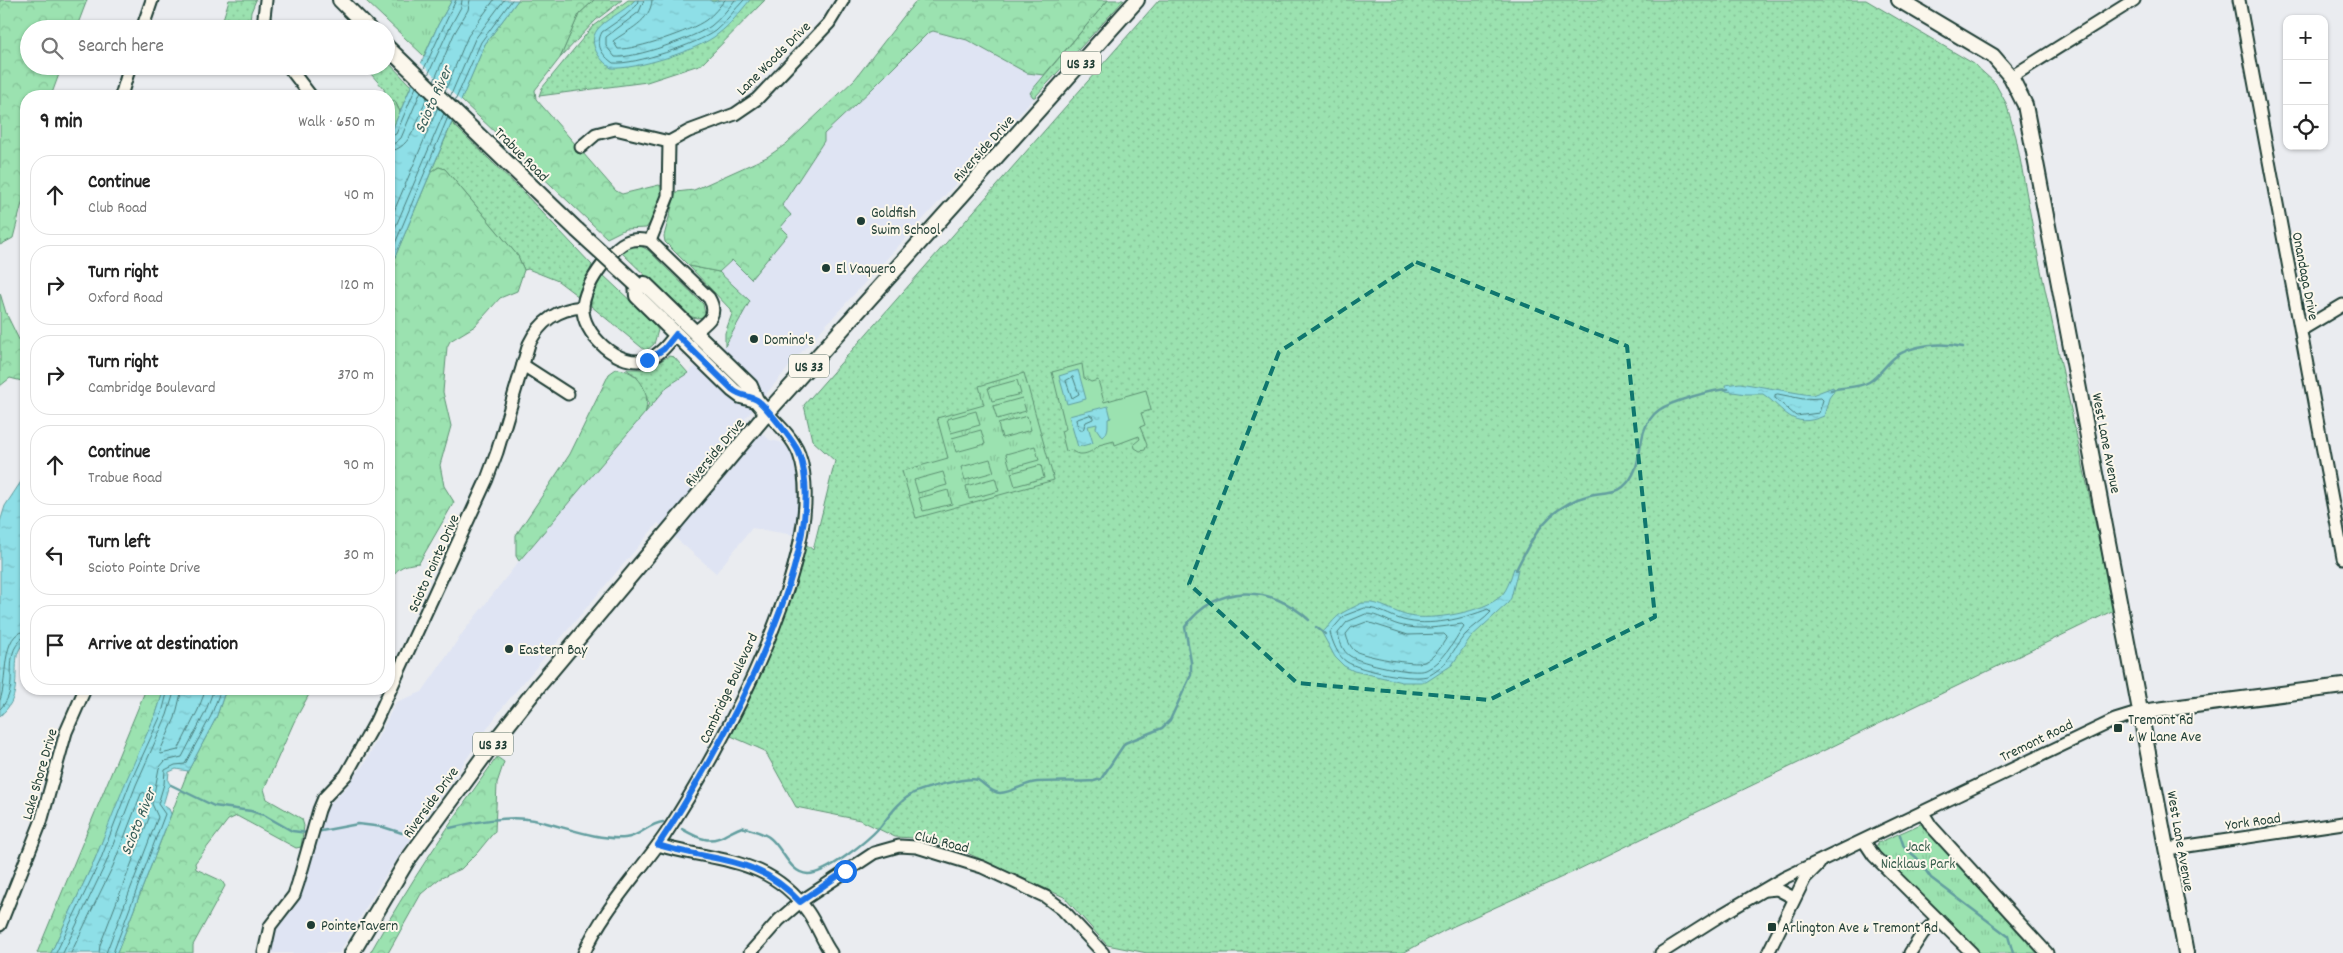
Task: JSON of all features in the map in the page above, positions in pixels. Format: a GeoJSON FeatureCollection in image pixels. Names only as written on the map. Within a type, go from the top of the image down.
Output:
{"type":"FeatureCollection","features":[{"type":"Feature","properties":{"kind":"main road"},"geometry":{"type":"LineString","coordinates":[[340,0],[360,20]]}},
{"type":"Feature","properties":{"kind":"main road","name":"Riverside Drive"},"geometry":{"type":"LineString","coordinates":[[352,953],[407,861],[490,747],[767,413],[1136,0]]}},
{"type":"Feature","properties":{"kind":"main road","name":"West Lane Avenue"},"geometry":{"type":"LineString","coordinates":[[1899,0],[1993,56],[2012,77],[2025,106],[2033,137],[2186,953]]}},
{"type":"Feature","properties":{"kind":"main road","name":"Trabue Road"},"geometry":{"type":"LineString","coordinates":[[395,54],[499,152],[577,230],[636,284],[645,284],[695,332],[750,386],[756,400],[767,413]]}},
{"type":"Feature","properties":{"kind":"main road","name":"Trabue Road"},"geometry":{"type":"LineString","coordinates":[[636,284],[637,296],[733,390],[741,396],[756,400]]}},
{"type":"Feature","properties":{"kind":"main road","name":"Tremont Road"},"geometry":{"type":"LineString","coordinates":[[2141,712],[2343,686]]}},
{"type":"Feature","properties":{"kind":"street"},"geometry":{"type":"LineString","coordinates":[[145,20],[152,0]]}},
{"type":"Feature","properties":{"kind":"street"},"geometry":{"type":"LineString","coordinates":[[264,20],[266,0]]}},
{"type":"Feature","properties":{"kind":"street","name":"Lane Woods Drive"},"geometry":{"type":"LineString","coordinates":[[669,142],[689,131],[735,114],[758,99],[829,23],[843,0]]}},
{"type":"Feature","properties":{"kind":"street"},"geometry":{"type":"LineString","coordinates":[[2012,77],[2134,0]]}},
{"type":"Feature","properties":{"kind":"street","name":"Onandaga Drive"},"geometry":{"type":"LineString","coordinates":[[2239,0],[2343,558]]}},
{"type":"Feature","properties":{"kind":"street"},"geometry":{"type":"LineString","coordinates":[[123,90],[127,75]]}},
{"type":"Feature","properties":{"kind":"street"},"geometry":{"type":"LineString","coordinates":[[295,75],[306,90]]}},
{"type":"Feature","properties":{"kind":"street"},"geometry":{"type":"LineString","coordinates":[[581,147],[596,134],[615,129],[669,142],[668,196],[650,241]]}},
{"type":"Feature","properties":{"kind":"street"},"geometry":{"type":"LineString","coordinates":[[676,334],[664,349],[647,360],[623,360],[615,356],[595,338],[589,328],[583,307],[589,285],[615,249],[625,241],[637,238],[650,241],[709,298],[713,305],[714,313],[710,321],[695,332]]}},
{"type":"Feature","properties":{"kind":"street"},"geometry":{"type":"LineString","coordinates":[[2300,330],[2343,305]]}},
{"type":"Feature","properties":{"kind":"street","name":"Scioto Pointe Drive"},"geometry":{"type":"LineString","coordinates":[[395,682],[487,480],[535,331],[552,315],[583,307]]}},
{"type":"Feature","properties":{"kind":"street"},"geometry":{"type":"LineString","coordinates":[[523,365],[568,394]]}},
{"type":"Feature","properties":{"kind":"street","name":"Cambridge Boulevard"},"geometry":{"type":"LineString","coordinates":[[584,953],[597,928],[658,845],[694,790],[737,712],[771,631],[796,560],[805,499],[803,469],[797,448],[767,413]]}},
{"type":"Feature","properties":{"kind":"street","name":"Lake Shore Drive"},"geometry":{"type":"LineString","coordinates":[[0,925],[41,822],[66,732],[82,695]]}},
{"type":"Feature","properties":{"kind":"street","name":"Scioto Pointe Drive"},"geometry":{"type":"LineString","coordinates":[[264,953],[270,926],[294,895],[324,798],[346,775],[361,750],[388,695]]}},
{"type":"Feature","properties":{"kind":"street","name":"Tremont Road"},"geometry":{"type":"LineString","coordinates":[[1662,953],[1784,878],[2115,720],[2141,712]]}},
{"type":"Feature","properties":{"kind":"street"},"geometry":{"type":"LineString","coordinates":[[1923,813],[1931,826],[2047,953]]}},
{"type":"Feature","properties":{"kind":"street","name":"York Road"},"geometry":{"type":"LineString","coordinates":[[2167,849],[2343,823]]}},
{"type":"Feature","properties":{"kind":"street"},"geometry":{"type":"LineString","coordinates":[[1864,841],[1874,856],[1972,953]]}},
{"type":"Feature","properties":{"kind":"street"},"geometry":{"type":"LineString","coordinates":[[658,845],[741,863],[758,870],[787,888],[808,912],[831,953]]}},
{"type":"Feature","properties":{"kind":"street","name":"Club Road"},"geometry":{"type":"LineString","coordinates":[[750,953],[779,920],[800,902],[874,853],[899,846],[917,847],[982,867],[1046,897],[1062,909],[1103,953]]}},
{"type":"Feature","properties":{"kind":"street"},"geometry":{"type":"LineString","coordinates":[[1768,953],[1805,878],[1825,859]]}},
{"type":"Feature","properties":{"kind":"street"},"geometry":{"type":"LineString","coordinates":[[1764,891],[1777,889],[1794,898]]}},
{"type":"Feature","properties":{"kind":"street"},"geometry":{"type":"LineString","coordinates":[[1910,953],[1923,933],[1938,919]]}},
{"type":"Feature","properties":{"kind":"highlighted area"},"geometry":{"type":"Polygon","coordinates":[[[1416,262],[1627,346],[1655,617],[1489,700],[1297,683],[1189,584],[1279,352],[1416,262]]]}},
{"type":"Feature","properties":{"kind":"shaded area"},"geometry":{"type":"Polygon","coordinates":[[[933,31],[967,40],[1027,73],[1044,75],[1030,93],[1035,97],[804,349],[745,419],[770,440],[780,442],[787,447],[793,456],[797,477],[798,507],[794,535],[752,528],[716,573],[658,523],[501,709],[380,884],[339,953],[269,953],[281,918],[297,900],[302,889],[325,809],[348,785],[366,761],[396,702],[422,692],[464,631],[519,561],[668,386],[725,346],[749,301],[719,272],[732,260],[751,279],[788,234],[780,227],[782,205],[824,141],[824,134],[928,33],[933,31]]]}},
{"type":"Feature","properties":{"kind":"green space"},"geometry":{"type":"Polygon","coordinates":[[[0,0],[87,0],[79,20],[20,20],[20,75],[59,75],[53,90],[20,90],[20,211],[13,238],[0,245],[0,0]]]}},
{"type":"Feature","properties":{"kind":"green space"},"geometry":{"type":"Polygon","coordinates":[[[229,0],[256,0],[250,20],[223,20],[229,0]]]}},
{"type":"Feature","properties":{"kind":"green space"},"geometry":{"type":"Polygon","coordinates":[[[365,0],[452,0],[424,56],[395,28],[395,20],[386,20],[365,0]]]}},
{"type":"Feature","properties":{"kind":"green space"},"geometry":{"type":"Polygon","coordinates":[[[518,0],[594,0],[579,14],[560,58],[535,90],[536,99],[616,191],[622,194],[659,185],[663,187],[661,209],[646,228],[625,229],[607,238],[461,100],[485,44],[518,0]]]}},
{"type":"Feature","properties":{"kind":"green space"},"geometry":{"type":"Polygon","coordinates":[[[594,0],[622,0],[596,20],[560,58],[579,14],[594,0]]]}},
{"type":"Feature","properties":{"kind":"green space"},"geometry":{"type":"Polygon","coordinates":[[[628,0],[765,0],[702,64],[647,82],[539,96],[542,88],[593,26],[628,0]]]}},
{"type":"Feature","properties":{"kind":"green space"},"geometry":{"type":"Polygon","coordinates":[[[919,0],[1108,0],[1044,75],[1027,73],[967,40],[933,31],[928,33],[824,134],[824,141],[782,205],[791,215],[781,227],[788,234],[751,279],[732,260],[719,272],[689,266],[665,242],[664,236],[676,192],[694,190],[767,157],[786,144],[855,79],[914,3],[919,0]]]}},
{"type":"Feature","properties":{"kind":"green space"},"geometry":{"type":"Polygon","coordinates":[[[1108,0],[1124,0],[1033,97],[1030,93],[1032,90],[1108,0]]]}},
{"type":"Feature","properties":{"kind":"green space"},"geometry":{"type":"Polygon","coordinates":[[[1159,0],[1866,0],[1974,64],[1995,83],[2006,103],[2016,137],[2039,261],[2114,610],[1571,873],[1445,930],[1403,953],[1147,953],[1107,945],[1064,897],[954,847],[916,838],[895,837],[860,820],[796,807],[765,751],[731,736],[754,690],[774,642],[806,544],[813,550],[835,461],[812,440],[804,405],[1159,0]]]}},
{"type":"Feature","properties":{"kind":"green space"},"geometry":{"type":"Polygon","coordinates":[[[395,69],[411,86],[400,112],[395,101],[395,90],[384,89],[372,75],[395,75],[395,69]]]}},
{"type":"Feature","properties":{"kind":"green space"},"geometry":{"type":"Polygon","coordinates":[[[395,101],[400,112],[395,123],[395,101]]]}},
{"type":"Feature","properties":{"kind":"green space"},"geometry":{"type":"Polygon","coordinates":[[[452,123],[523,192],[592,265],[579,297],[558,281],[528,269],[524,270],[518,256],[445,169],[439,167],[431,172],[452,123]]]}},
{"type":"Feature","properties":{"kind":"green space"},"geometry":{"type":"Polygon","coordinates":[[[439,167],[445,169],[518,256],[524,270],[517,291],[500,298],[475,326],[450,341],[447,347],[443,392],[451,426],[440,465],[444,486],[454,502],[419,563],[401,568],[395,573],[395,257],[431,172],[439,167]]]}},
{"type":"Feature","properties":{"kind":"green space"},"geometry":{"type":"Polygon","coordinates":[[[632,245],[639,245],[648,250],[703,304],[704,317],[687,316],[620,251],[632,245]]]}},
{"type":"Feature","properties":{"kind":"green space"},"geometry":{"type":"Polygon","coordinates":[[[689,266],[719,272],[750,301],[725,346],[725,333],[732,314],[731,310],[689,266]]]}},
{"type":"Feature","properties":{"kind":"green space"},"geometry":{"type":"Polygon","coordinates":[[[602,274],[652,321],[658,330],[654,344],[646,351],[591,306],[591,297],[602,274]]]}},
{"type":"Feature","properties":{"kind":"green space"},"geometry":{"type":"Polygon","coordinates":[[[0,293],[6,313],[20,342],[20,380],[10,378],[0,386],[0,293]]]}},
{"type":"Feature","properties":{"kind":"green space"},"geometry":{"type":"Polygon","coordinates":[[[669,356],[674,357],[688,373],[668,386],[645,413],[649,403],[636,376],[626,369],[647,369],[669,356]]]}},
{"type":"Feature","properties":{"kind":"green space"},"geometry":{"type":"Polygon","coordinates":[[[1082,364],[1084,378],[1091,382],[1098,380],[1104,402],[1146,390],[1151,410],[1141,413],[1145,425],[1140,427],[1147,445],[1145,450],[1140,451],[1135,448],[1134,444],[1140,439],[1139,436],[1115,445],[1114,441],[1099,445],[1091,452],[1083,454],[1075,453],[1071,450],[1066,451],[1061,431],[1066,429],[1052,372],[1082,364]]]}},
{"type":"Feature","properties":{"kind":"green space"},"geometry":{"type":"Polygon","coordinates":[[[616,369],[631,373],[645,390],[647,405],[645,413],[519,561],[516,556],[516,535],[570,454],[609,374],[616,369]]]}},
{"type":"Feature","properties":{"kind":"green space"},"geometry":{"type":"Polygon","coordinates":[[[1024,373],[1054,480],[916,518],[902,471],[948,458],[937,418],[984,405],[979,386],[1024,373]]]}},
{"type":"Feature","properties":{"kind":"green space"},"geometry":{"type":"Polygon","coordinates":[[[1017,380],[1021,394],[992,401],[988,388],[1017,380]]]}},
{"type":"Feature","properties":{"kind":"green space"},"geometry":{"type":"Polygon","coordinates":[[[1022,398],[1026,411],[997,419],[993,406],[1022,398]]]}},
{"type":"Feature","properties":{"kind":"green space"},"geometry":{"type":"Polygon","coordinates":[[[976,411],[980,425],[951,433],[947,419],[976,411]]]}},
{"type":"Feature","properties":{"kind":"green space"},"geometry":{"type":"Polygon","coordinates":[[[1027,416],[1031,430],[1002,438],[998,424],[1027,416]]]}},
{"type":"Feature","properties":{"kind":"green space"},"geometry":{"type":"Polygon","coordinates":[[[981,430],[985,444],[956,452],[952,438],[981,430]]]}},
{"type":"Feature","properties":{"kind":"green space"},"geometry":{"type":"Polygon","coordinates":[[[1035,446],[1039,460],[1010,468],[1006,454],[1035,446]]]}},
{"type":"Feature","properties":{"kind":"green space"},"geometry":{"type":"Polygon","coordinates":[[[990,459],[994,472],[965,480],[961,467],[990,459]]]}},
{"type":"Feature","properties":{"kind":"green space"},"geometry":{"type":"Polygon","coordinates":[[[1041,465],[1044,478],[1015,486],[1011,473],[1041,465]]]}},
{"type":"Feature","properties":{"kind":"green space"},"geometry":{"type":"Polygon","coordinates":[[[943,472],[947,485],[918,493],[914,480],[943,472]]]}},
{"type":"Feature","properties":{"kind":"green space"},"geometry":{"type":"Polygon","coordinates":[[[995,478],[999,491],[969,499],[966,486],[995,478]]]}},
{"type":"Feature","properties":{"kind":"green space"},"geometry":{"type":"Polygon","coordinates":[[[948,490],[952,504],[923,511],[919,498],[948,490]]]}},
{"type":"Feature","properties":{"kind":"green space"},"geometry":{"type":"Polygon","coordinates":[[[144,695],[162,695],[95,859],[51,953],[37,953],[144,695]]]}},
{"type":"Feature","properties":{"kind":"green space"},"geometry":{"type":"Polygon","coordinates":[[[224,695],[309,695],[294,722],[264,789],[267,799],[302,819],[304,826],[301,847],[296,848],[237,816],[228,820],[195,863],[196,869],[222,881],[225,886],[193,945],[193,953],[117,953],[188,771],[216,718],[224,695]]]}},
{"type":"Feature","properties":{"kind":"green space"},"geometry":{"type":"Polygon","coordinates":[[[497,757],[504,762],[497,783],[495,831],[461,869],[439,879],[421,894],[388,953],[370,953],[430,854],[497,757]]]}},
{"type":"Feature","properties":{"kind":"green space","name":"Jack Nicklaus Park"},"geometry":{"type":"Polygon","coordinates":[[[1923,823],[2043,953],[1979,953],[1875,849],[1878,843],[1923,823]]]}},
{"type":"Feature","properties":{"kind":"water","name":"Scioto River"},"geometry":{"type":"Polygon","coordinates":[[[452,0],[518,0],[485,44],[395,257],[395,123],[438,25],[452,0]]]}},
{"type":"Feature","properties":{"kind":"water"},"geometry":{"type":"Polygon","coordinates":[[[635,0],[709,0],[713,2],[720,0],[750,0],[722,30],[697,46],[667,58],[636,66],[611,68],[596,51],[593,41],[594,35],[600,26],[635,0]]]}},
{"type":"Feature","properties":{"kind":"water"},"geometry":{"type":"Polygon","coordinates":[[[1078,370],[1086,399],[1067,404],[1059,376],[1078,370]]]}},
{"type":"Feature","properties":{"kind":"water"},"geometry":{"type":"Polygon","coordinates":[[[1740,383],[1812,395],[1833,387],[1834,391],[1829,398],[1824,416],[1804,421],[1790,416],[1763,394],[1726,391],[1725,385],[1740,383]]]}},
{"type":"Feature","properties":{"kind":"water"},"geometry":{"type":"Polygon","coordinates":[[[1108,406],[1111,418],[1108,419],[1106,433],[1102,437],[1096,428],[1097,424],[1088,426],[1093,443],[1078,447],[1069,416],[1108,406]]]}},
{"type":"Feature","properties":{"kind":"water"},"geometry":{"type":"Polygon","coordinates":[[[20,483],[20,647],[17,656],[14,695],[7,709],[0,716],[0,522],[5,506],[20,483]]]}},
{"type":"Feature","properties":{"kind":"water"},"geometry":{"type":"Polygon","coordinates":[[[1514,568],[1518,569],[1508,603],[1470,638],[1452,665],[1426,682],[1402,682],[1354,671],[1344,666],[1335,657],[1322,633],[1339,615],[1363,603],[1382,605],[1409,616],[1419,617],[1457,614],[1483,607],[1501,596],[1509,583],[1514,568]]]}},
{"type":"Feature","properties":{"kind":"water","name":"Scioto River"},"geometry":{"type":"Polygon","coordinates":[[[162,695],[224,695],[216,718],[188,771],[176,769],[169,772],[168,781],[171,785],[168,788],[163,805],[169,809],[171,814],[117,953],[51,953],[95,859],[126,781],[162,695]]]}},
{"type":"Feature","properties":{"kind":"pier"},"geometry":{"type":"Polygon","coordinates":[[[419,61],[463,103],[454,123],[410,81],[419,61]]]}},
{"type":"Feature","properties":{"kind":"waterway"},"geometry":{"type":"LineString","coordinates":[[1831,390],[1869,382],[1895,357],[1910,349],[1928,345],[1955,345],[1963,347]]}},
{"type":"Feature","properties":{"kind":"waterway"},"geometry":{"type":"LineString","coordinates":[[1516,570],[1536,533],[1563,506],[1594,494],[1616,491],[1629,481],[1636,468],[1645,428],[1657,412],[1692,396],[1728,389]]}},
{"type":"Feature","properties":{"kind":"waterway"},"geometry":{"type":"LineString","coordinates":[[682,829],[710,840],[742,827],[760,833],[775,842],[791,865],[801,873],[808,874],[825,869],[846,856],[874,833],[902,801],[912,794],[925,789],[955,781],[973,779],[1000,793],[1037,782],[1094,781],[1101,779],[1125,743],[1162,728],[1170,720],[1191,675],[1191,662],[1185,627],[1212,602],[1228,596],[1244,594],[1261,595],[1278,600],[1294,608],[1309,620]]}},
{"type":"Feature","properties":{"kind":"waterway"},"geometry":{"type":"LineString","coordinates":[[1316,627],[1325,634]]}},
{"type":"Feature","properties":{"kind":"waterway"},"geometry":{"type":"LineString","coordinates":[[171,785],[214,806],[251,811],[264,815],[292,831],[308,833]]}},
{"type":"Feature","properties":{"kind":"waterway"},"geometry":{"type":"LineString","coordinates":[[450,828],[513,818],[534,820],[602,837],[625,838],[663,822]]}},
{"type":"Feature","properties":{"kind":"waterway"},"geometry":{"type":"LineString","coordinates":[[316,832],[358,824],[383,827],[402,833]]}},
{"type":"Feature","properties":{"kind":"waterway"},"geometry":{"type":"LineString","coordinates":[[1900,835],[1904,847],[1917,858],[1931,878],[2008,936],[2013,953]]}},
{"type":"Feature","properties":{"kind":"place","name":"Goldfish Swim School"},"geometry":{"type":"Point","coordinates":[861,221]}},
{"type":"Feature","properties":{"kind":"place","name":"El Vaquero"},"geometry":{"type":"Point","coordinates":[826,268]}},
{"type":"Feature","properties":{"kind":"place","name":"Domino's"},"geometry":{"type":"Point","coordinates":[754,339]}},
{"type":"Feature","properties":{"kind":"place","name":"Eastern Bay"},"geometry":{"type":"Point","coordinates":[509,649]}},
{"type":"Feature","properties":{"kind":"place","name":"Tremont Rd & W Lane Ave"},"geometry":{"type":"Point","coordinates":[2118,728]}},
{"type":"Feature","properties":{"kind":"place","name":"Pointe Tavern"},"geometry":{"type":"Point","coordinates":[311,925]}},
{"type":"Feature","properties":{"kind":"place","name":"Arlington Ave & Tremont Rd"},"geometry":{"type":"Point","coordinates":[1772,927]}},
{"type":"Feature","properties":{"kind":"route"},"geometry":{"type":"LineString","coordinates":[[647,360],[664,349],[676,334],[733,390],[741,396],[756,400],[797,448],[803,469],[805,492],[796,560],[754,675],[718,748],[694,790],[658,845],[741,863],[758,870],[787,888],[800,902],[845,871]]}}]}
